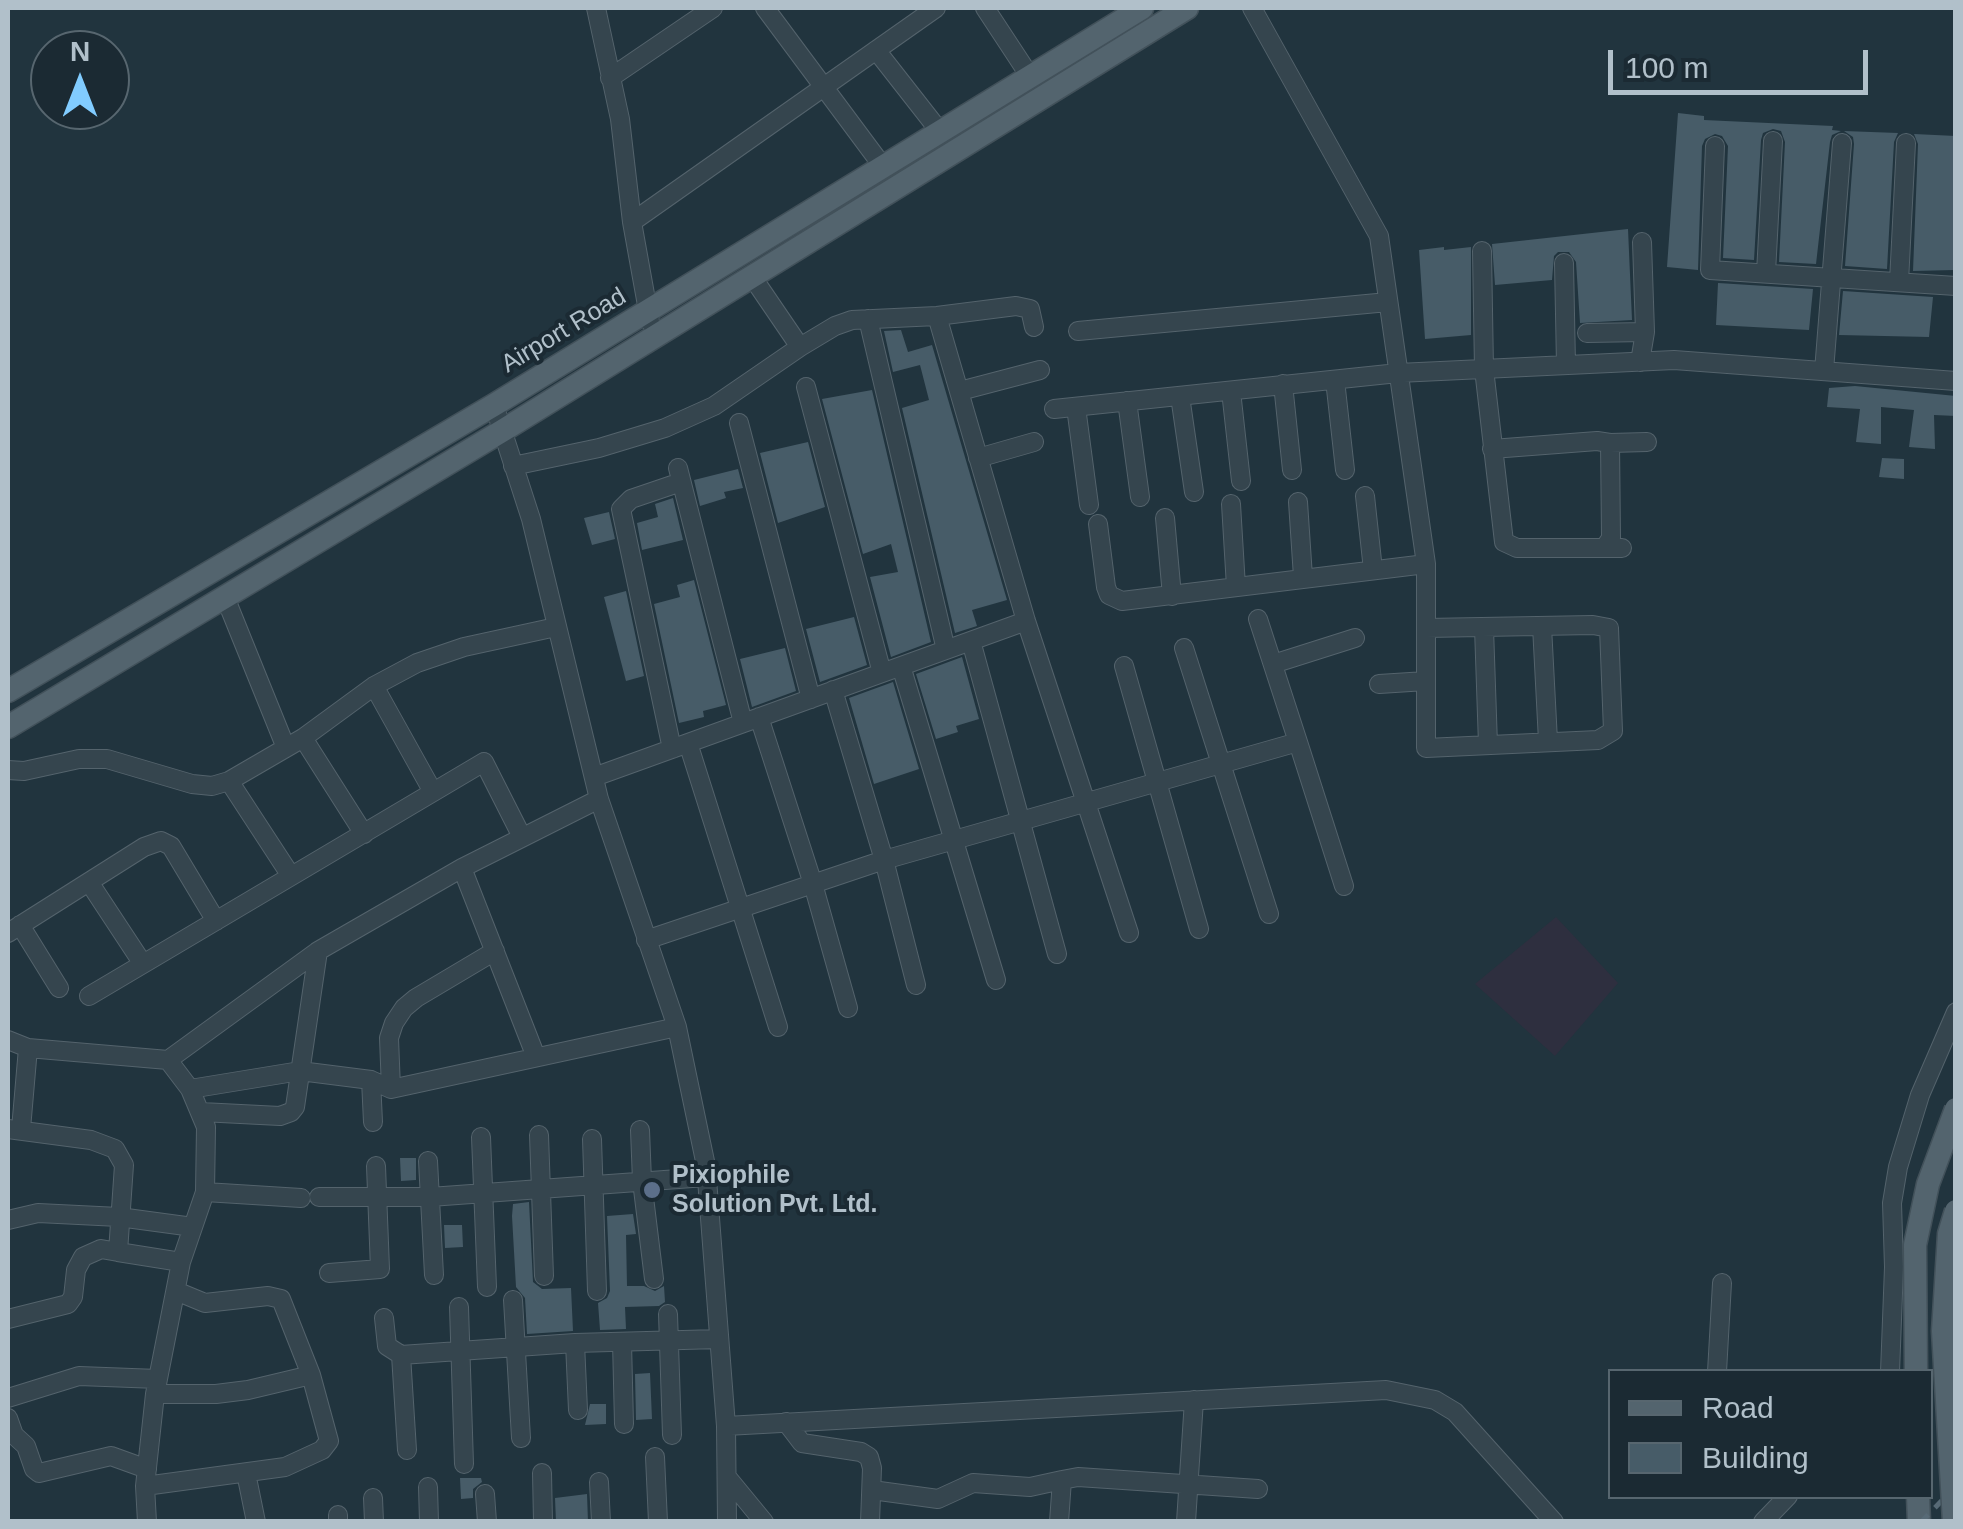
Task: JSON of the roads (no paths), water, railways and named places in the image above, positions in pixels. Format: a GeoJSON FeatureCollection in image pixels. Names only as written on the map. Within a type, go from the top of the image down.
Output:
{"type":"FeatureCollection","features":[{"type":"Feature","properties":{"kind":"main road","name":"Airport Road"},"geometry":{"type":"LineString","coordinates":[[8,692],[494,405],[1142,8]]}},
{"type":"Feature","properties":{"kind":"main road"},"geometry":{"type":"LineString","coordinates":[[8,727],[657,337],[1187,8]]}},
{"type":"Feature","properties":{"kind":"main road"},"geometry":{"type":"LineString","coordinates":[[1916,1369],[1915,1246],[1928,1184],[1956,1109]]}},
{"type":"Feature","properties":{"kind":"main road"},"geometry":{"type":"LineString","coordinates":[[1954,1522],[1944,1331],[1949,1234],[1956,1211]]}},
{"type":"Feature","properties":{"kind":"street"},"geometry":{"type":"LineString","coordinates":[[596,8],[620,119],[646,313],[657,337]]}},
{"type":"Feature","properties":{"kind":"street"},"geometry":{"type":"LineString","coordinates":[[610,78],[714,8]]}},
{"type":"Feature","properties":{"kind":"street"},"geometry":{"type":"LineString","coordinates":[[765,8],[884,168]]}},
{"type":"Feature","properties":{"kind":"street"},"geometry":{"type":"LineString","coordinates":[[632,222],[936,8]]}},
{"type":"Feature","properties":{"kind":"street"},"geometry":{"type":"LineString","coordinates":[[984,8],[1032,78]]}},
{"type":"Feature","properties":{"kind":"street"},"geometry":{"type":"LineString","coordinates":[[1252,8],[1378,236],[1426,564],[1426,628],[1426,748],[1598,740],[1612,731],[1608,628],[1426,628]]}},
{"type":"Feature","properties":{"kind":"street"},"geometry":{"type":"LineString","coordinates":[[876,50],[941,133]]}},
{"type":"Feature","properties":{"kind":"street"},"geometry":{"type":"LineString","coordinates":[[1766,273],[1773,141]]}},
{"type":"Feature","properties":{"kind":"street"},"geometry":{"type":"LineString","coordinates":[[1824,371],[1842,143]]}},
{"type":"Feature","properties":{"kind":"street"},"geometry":{"type":"LineString","coordinates":[[1899,282],[1906,143]]}},
{"type":"Feature","properties":{"kind":"street"},"geometry":{"type":"LineString","coordinates":[[1716,146],[1710,270],[1956,286]]}},
{"type":"Feature","properties":{"kind":"street"},"geometry":{"type":"LineString","coordinates":[[1640,362],[1645,332],[1642,242]]}},
{"type":"Feature","properties":{"kind":"street"},"geometry":{"type":"LineString","coordinates":[[1482,251],[1484,369],[1503,537],[1509,546],[1614,547],[1610,443]]}},
{"type":"Feature","properties":{"kind":"street"},"geometry":{"type":"LineString","coordinates":[[1564,263],[1566,365]]}},
{"type":"Feature","properties":{"kind":"street"},"geometry":{"type":"LineString","coordinates":[[753,278],[800,347]]}},
{"type":"Feature","properties":{"kind":"street"},"geometry":{"type":"LineString","coordinates":[[1078,331],[1388,302]]}},
{"type":"Feature","properties":{"kind":"street"},"geometry":{"type":"LineString","coordinates":[[514,466],[600,448],[665,428],[714,406],[835,326],[868,319],[1021,306],[1030,309],[1034,327]]}},
{"type":"Feature","properties":{"kind":"street"},"geometry":{"type":"LineString","coordinates":[[937,316],[1026,621],[1129,933]]}},
{"type":"Feature","properties":{"kind":"street"},"geometry":{"type":"LineString","coordinates":[[868,319],[946,650]]}},
{"type":"Feature","properties":{"kind":"street"},"geometry":{"type":"LineString","coordinates":[[1588,333],[1645,332]]}},
{"type":"Feature","properties":{"kind":"street"},"geometry":{"type":"LineString","coordinates":[[1054,409],[1398,373],[1674,360],[1956,381]]}},
{"type":"Feature","properties":{"kind":"street"},"geometry":{"type":"LineString","coordinates":[[960,390],[1040,370]]}},
{"type":"Feature","properties":{"kind":"street"},"geometry":{"type":"LineString","coordinates":[[1335,380],[1344,470]]}},
{"type":"Feature","properties":{"kind":"street"},"geometry":{"type":"LineString","coordinates":[[1283,384],[1292,470]]}},
{"type":"Feature","properties":{"kind":"street"},"geometry":{"type":"LineString","coordinates":[[806,387],[882,673]]}},
{"type":"Feature","properties":{"kind":"street"},"geometry":{"type":"LineString","coordinates":[[1230,392],[1241,481]]}},
{"type":"Feature","properties":{"kind":"street"},"geometry":{"type":"LineString","coordinates":[[1180,396],[1194,492]]}},
{"type":"Feature","properties":{"kind":"street"},"geometry":{"type":"LineString","coordinates":[[1127,401],[1140,497]]}},
{"type":"Feature","properties":{"kind":"street"},"geometry":{"type":"LineString","coordinates":[[494,405],[530,519],[600,799],[677,1026],[706,1177],[726,1426],[727,1522]]}},
{"type":"Feature","properties":{"kind":"street"},"geometry":{"type":"LineString","coordinates":[[1076,407],[1089,505]]}},
{"type":"Feature","properties":{"kind":"street"},"geometry":{"type":"LineString","coordinates":[[739,423],[811,699]]}},
{"type":"Feature","properties":{"kind":"street"},"geometry":{"type":"LineString","coordinates":[[1492,449],[1597,440],[1646,442]]}},
{"type":"Feature","properties":{"kind":"street"},"geometry":{"type":"LineString","coordinates":[[978,458],[1034,442]]}},
{"type":"Feature","properties":{"kind":"street"},"geometry":{"type":"LineString","coordinates":[[778,1027],[680,746],[621,509],[680,475],[751,720],[813,884],[848,1008]]}},
{"type":"Feature","properties":{"kind":"street"},"geometry":{"type":"LineString","coordinates":[[1365,496],[1373,570]]}},
{"type":"Feature","properties":{"kind":"street"},"geometry":{"type":"LineString","coordinates":[[1298,502],[1303,578]]}},
{"type":"Feature","properties":{"kind":"street"},"geometry":{"type":"LineString","coordinates":[[1231,504],[1236,587]]}},
{"type":"Feature","properties":{"kind":"street"},"geometry":{"type":"LineString","coordinates":[[1165,518],[1172,596]]}},
{"type":"Feature","properties":{"kind":"street"},"geometry":{"type":"LineString","coordinates":[[1098,524],[1103,576],[1110,595],[1122,600],[1426,564]]}},
{"type":"Feature","properties":{"kind":"street"},"geometry":{"type":"LineString","coordinates":[[225,597],[294,743],[364,834]]}},
{"type":"Feature","properties":{"kind":"street"},"geometry":{"type":"LineString","coordinates":[[1258,619],[1344,886]]}},
{"type":"Feature","properties":{"kind":"street"},"geometry":{"type":"LineString","coordinates":[[594,777],[1026,621]]}},
{"type":"Feature","properties":{"kind":"street"},"geometry":{"type":"LineString","coordinates":[[1542,626],[1548,742]]}},
{"type":"Feature","properties":{"kind":"street"},"geometry":{"type":"LineString","coordinates":[[8,770],[24,772],[80,759],[107,759],[202,786],[229,781],[294,743],[374,686],[417,664],[464,647],[556,627]]}},
{"type":"Feature","properties":{"kind":"street"},"geometry":{"type":"LineString","coordinates":[[1484,628],[1488,745]]}},
{"type":"Feature","properties":{"kind":"street"},"geometry":{"type":"LineString","coordinates":[[1273,664],[1355,638]]}},
{"type":"Feature","properties":{"kind":"street"},"geometry":{"type":"LineString","coordinates":[[971,641],[1058,954]]}},
{"type":"Feature","properties":{"kind":"street"},"geometry":{"type":"LineString","coordinates":[[1184,648],[1269,914]]}},
{"type":"Feature","properties":{"kind":"street"},"geometry":{"type":"LineString","coordinates":[[900,666],[996,980]]}},
{"type":"Feature","properties":{"kind":"street"},"geometry":{"type":"LineString","coordinates":[[1124,666],[1199,928]]}},
{"type":"Feature","properties":{"kind":"street"},"geometry":{"type":"LineString","coordinates":[[1379,684],[1426,681]]}},
{"type":"Feature","properties":{"kind":"street"},"geometry":{"type":"LineString","coordinates":[[374,686],[433,792]]}},
{"type":"Feature","properties":{"kind":"street"},"geometry":{"type":"LineString","coordinates":[[833,690],[884,860],[916,986]]}},
{"type":"Feature","properties":{"kind":"street"},"geometry":{"type":"LineString","coordinates":[[646,940],[884,860],[1298,742]]}},
{"type":"Feature","properties":{"kind":"street"},"geometry":{"type":"LineString","coordinates":[[88,996],[484,762],[522,837]]}},
{"type":"Feature","properties":{"kind":"street"},"geometry":{"type":"LineString","coordinates":[[229,781],[291,876]]}},
{"type":"Feature","properties":{"kind":"street"},"geometry":{"type":"LineString","coordinates":[[8,1040],[28,1048],[168,1060],[318,951],[462,868],[600,799]]}},
{"type":"Feature","properties":{"kind":"street"},"geometry":{"type":"LineString","coordinates":[[59,988],[14,929],[161,841],[171,846],[216,921]]}},
{"type":"Feature","properties":{"kind":"street"},"geometry":{"type":"LineString","coordinates":[[462,868],[536,1057]]}},
{"type":"Feature","properties":{"kind":"street"},"geometry":{"type":"LineString","coordinates":[[89,882],[143,964]]}},
{"type":"Feature","properties":{"kind":"street"},"geometry":{"type":"LineString","coordinates":[[201,1112],[285,1114],[296,1107],[318,951]]}},
{"type":"Feature","properties":{"kind":"street"},"geometry":{"type":"LineString","coordinates":[[391,1088],[390,1038],[404,1008],[495,951]]}},
{"type":"Feature","properties":{"kind":"street"},"geometry":{"type":"LineString","coordinates":[[1890,1369],[1892,1203],[1898,1167],[1920,1095],[1956,1012]]}},
{"type":"Feature","properties":{"kind":"street"},"geometry":{"type":"LineString","coordinates":[[190,1089],[300,1071],[371,1080],[391,1088],[677,1026]]}},
{"type":"Feature","properties":{"kind":"street"},"geometry":{"type":"LineString","coordinates":[[28,1048],[14,1129],[91,1140],[115,1149],[124,1165],[118,1252]]}},
{"type":"Feature","properties":{"kind":"street"},"geometry":{"type":"LineString","coordinates":[[146,1522],[146,1477],[156,1386],[181,1262],[205,1192],[206,1127],[190,1089],[168,1060]]}},
{"type":"Feature","properties":{"kind":"street"},"geometry":{"type":"LineString","coordinates":[[371,1080],[374,1122]]}},
{"type":"Feature","properties":{"kind":"street"},"geometry":{"type":"LineString","coordinates":[[640,1130],[654,1279]]}},
{"type":"Feature","properties":{"kind":"street"},"geometry":{"type":"LineString","coordinates":[[539,1134],[544,1276]]}},
{"type":"Feature","properties":{"kind":"street"},"geometry":{"type":"LineString","coordinates":[[481,1136],[487,1287]]}},
{"type":"Feature","properties":{"kind":"street"},"geometry":{"type":"LineString","coordinates":[[592,1138],[597,1291]]}},
{"type":"Feature","properties":{"kind":"street"},"geometry":{"type":"LineString","coordinates":[[428,1160],[434,1275]]}},
{"type":"Feature","properties":{"kind":"street"},"geometry":{"type":"LineString","coordinates":[[329,1273],[380,1268],[376,1166]]}},
{"type":"Feature","properties":{"kind":"street"},"geometry":{"type":"LineString","coordinates":[[205,1192],[310,1198],[430,1196],[706,1177]]}},
{"type":"Feature","properties":{"kind":"street"},"geometry":{"type":"LineString","coordinates":[[8,1220],[38,1213],[119,1217],[193,1227]]}},
{"type":"Feature","properties":{"kind":"street"},"geometry":{"type":"LineString","coordinates":[[8,1319],[68,1304],[83,1257],[101,1250],[181,1262]]}},
{"type":"Feature","properties":{"kind":"street"},"geometry":{"type":"LineString","coordinates":[[1894,1267],[1912,1278],[1956,1276]]}},
{"type":"Feature","properties":{"kind":"street"},"geometry":{"type":"LineString","coordinates":[[1718,1369],[1722,1283]]}},
{"type":"Feature","properties":{"kind":"street"},"geometry":{"type":"LineString","coordinates":[[8,1418],[14,1436],[26,1446],[34,1469],[40,1473],[111,1456],[146,1477],[246,1473],[285,1467],[327,1445],[328,1434],[310,1374],[281,1300],[268,1296],[205,1302],[176,1291]]}},
{"type":"Feature","properties":{"kind":"street"},"geometry":{"type":"LineString","coordinates":[[512,1300],[521,1438]]}},
{"type":"Feature","properties":{"kind":"street"},"geometry":{"type":"LineString","coordinates":[[459,1307],[464,1464]]}},
{"type":"Feature","properties":{"kind":"street"},"geometry":{"type":"LineString","coordinates":[[668,1314],[672,1435]]}},
{"type":"Feature","properties":{"kind":"street"},"geometry":{"type":"LineString","coordinates":[[384,1318],[387,1346],[401,1356],[575,1343],[720,1339]]}},
{"type":"Feature","properties":{"kind":"street"},"geometry":{"type":"LineString","coordinates":[[622,1342],[624,1424]]}},
{"type":"Feature","properties":{"kind":"street"},"geometry":{"type":"LineString","coordinates":[[575,1343],[578,1410]]}},
{"type":"Feature","properties":{"kind":"street"},"geometry":{"type":"LineString","coordinates":[[401,1356],[406,1450]]}},
{"type":"Feature","properties":{"kind":"street"},"geometry":{"type":"LineString","coordinates":[[8,1398],[79,1376],[216,1394],[310,1374]]}},
{"type":"Feature","properties":{"kind":"street"},"geometry":{"type":"LineString","coordinates":[[726,1426],[1386,1390],[1435,1400],[1455,1412],[1554,1522]]}},
{"type":"Feature","properties":{"kind":"street"},"geometry":{"type":"LineString","coordinates":[[1186,1522],[1194,1400]]}},
{"type":"Feature","properties":{"kind":"street"},"geometry":{"type":"LineString","coordinates":[[786,1422],[802,1443],[866,1454],[872,1468],[870,1522]]}},
{"type":"Feature","properties":{"kind":"street"},"geometry":{"type":"LineString","coordinates":[[655,1457],[658,1522]]}},
{"type":"Feature","properties":{"kind":"street"},"geometry":{"type":"LineString","coordinates":[[246,1473],[256,1522]]}},
{"type":"Feature","properties":{"kind":"street"},"geometry":{"type":"LineString","coordinates":[[542,1473],[543,1522]]}},
{"type":"Feature","properties":{"kind":"street"},"geometry":{"type":"LineString","coordinates":[[727,1477],[764,1522]]}},
{"type":"Feature","properties":{"kind":"street"},"geometry":{"type":"LineString","coordinates":[[872,1490],[938,1499],[974,1483],[1030,1486],[1078,1477],[1258,1488]]}},
{"type":"Feature","properties":{"kind":"street"},"geometry":{"type":"LineString","coordinates":[[1058,1522],[1062,1480]]}},
{"type":"Feature","properties":{"kind":"street"},"geometry":{"type":"LineString","coordinates":[[599,1482],[601,1522]]}},
{"type":"Feature","properties":{"kind":"street"},"geometry":{"type":"LineString","coordinates":[[428,1487],[428,1522]]}},
{"type":"Feature","properties":{"kind":"street"},"geometry":{"type":"LineString","coordinates":[[484,1494],[487,1522]]}},
{"type":"Feature","properties":{"kind":"street"},"geometry":{"type":"LineString","coordinates":[[373,1498],[374,1522]]}},
{"type":"Feature","properties":{"kind":"street"},"geometry":{"type":"LineString","coordinates":[[1764,1522],[1785,1499]]}},
{"type":"Feature","properties":{"kind":"railway"},"geometry":{"type":"LineString","coordinates":[[1921,1522],[1956,1486]]}},
{"type":"Feature","properties":{"kind":"place","name":"Pixiophile Solution Pvt. Ltd."},"geometry":{"type":"Point","coordinates":[652,1190]}}]}
